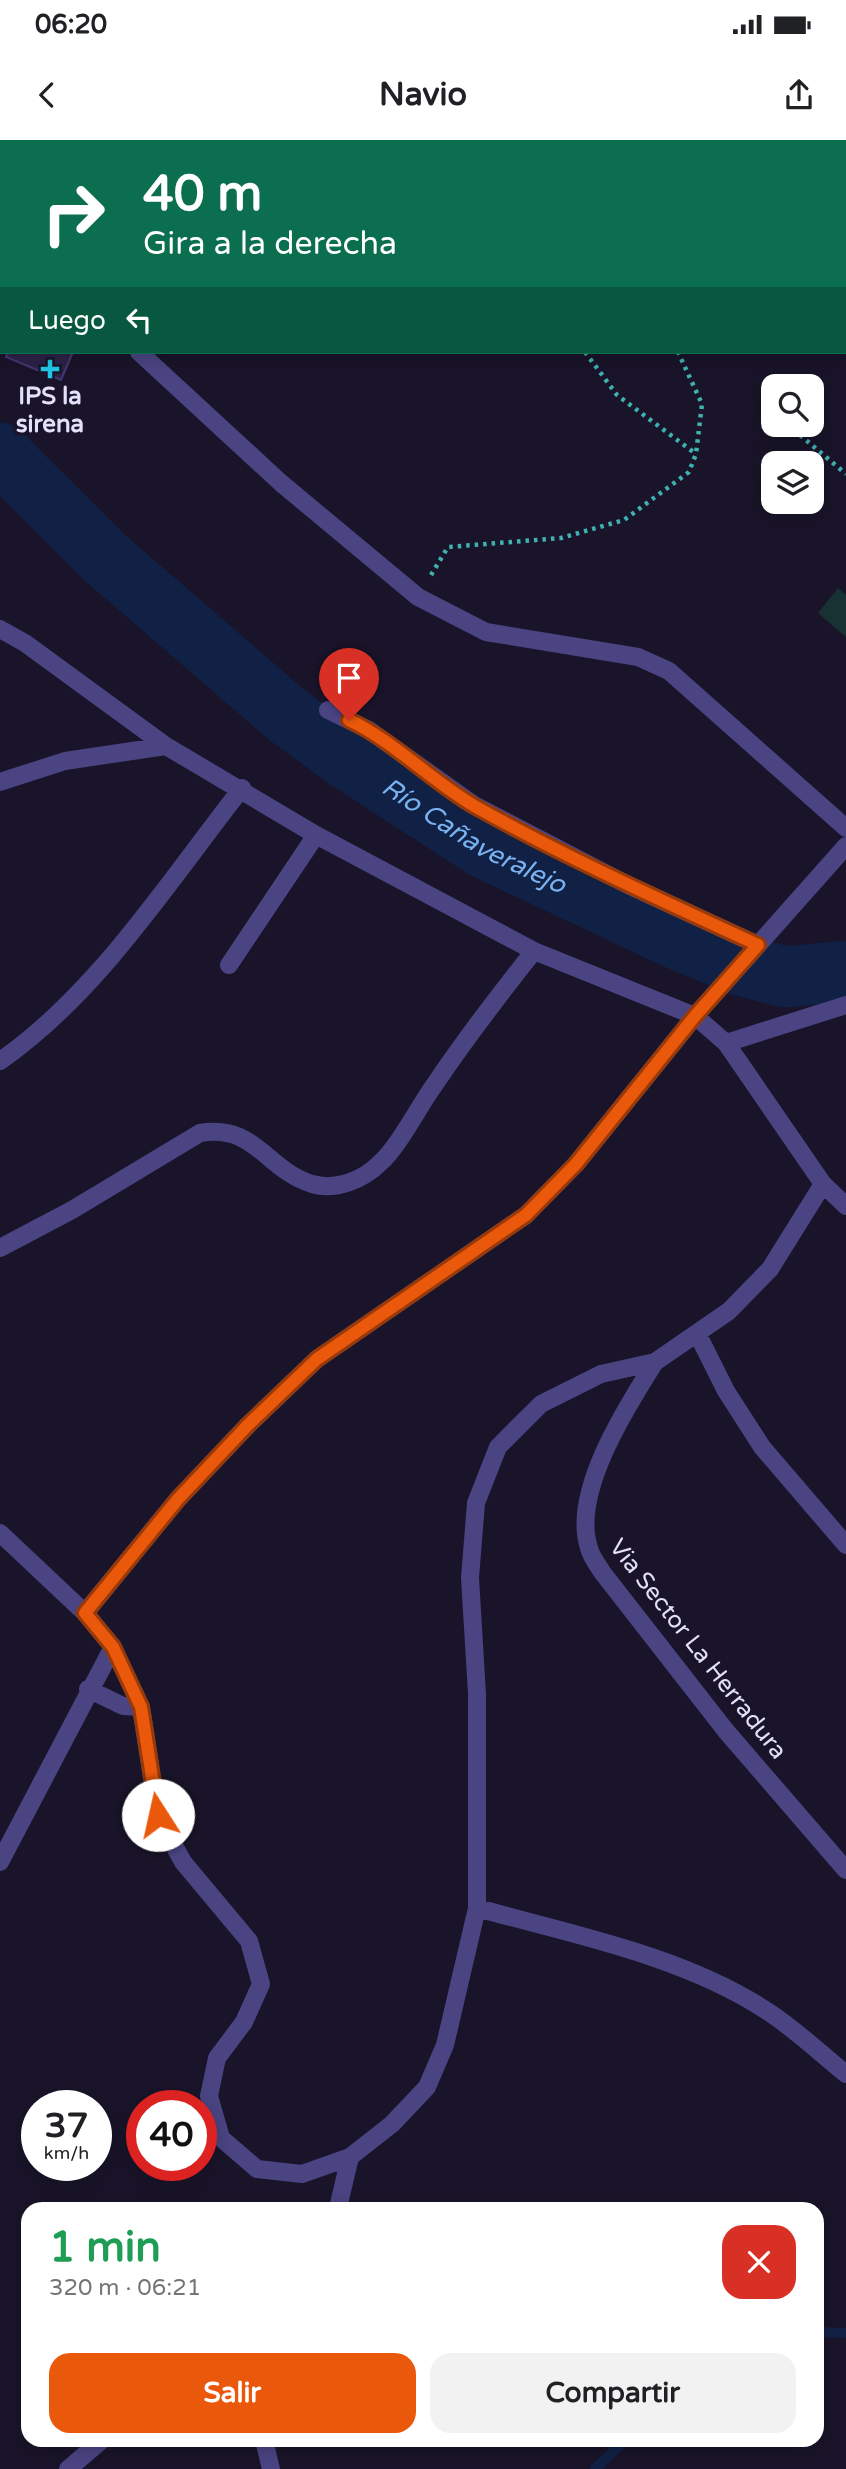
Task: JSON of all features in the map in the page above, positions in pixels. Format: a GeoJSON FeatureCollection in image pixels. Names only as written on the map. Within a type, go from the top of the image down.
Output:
{"type":"FeatureCollection","features":[{"type":"Feature","properties":{"kind":"street"},"geometry":{"type":"LineString","coordinates":[[141,354],[281,483],[418,597],[486,632],[638,657],[669,671],[846,828]]}},
{"type":"Feature","properties":{"kind":"street"},"geometry":{"type":"LineString","coordinates":[[0,629],[25,643],[166,746],[242,788],[316,835],[534,951],[695,1016],[726,1043],[823,1184],[846,1206]]}},
{"type":"Feature","properties":{"kind":"street"},"geometry":{"type":"LineString","coordinates":[[328,710],[369,730],[474,805],[626,884],[758,945]]}},
{"type":"Feature","properties":{"kind":"street"},"geometry":{"type":"LineString","coordinates":[[0,782],[65,761],[166,746]]}},
{"type":"Feature","properties":{"kind":"street"},"geometry":{"type":"LineString","coordinates":[[0,1061],[34,1037],[88,985],[242,788]]}},
{"type":"Feature","properties":{"kind":"street"},"geometry":{"type":"LineString","coordinates":[[229,965],[316,835]]}},
{"type":"Feature","properties":{"kind":"street"},"geometry":{"type":"LineString","coordinates":[[85,1613],[178,1499],[248,1425],[317,1359],[526,1215],[576,1164],[695,1016],[846,846]]}},
{"type":"Feature","properties":{"kind":"street"},"geometry":{"type":"LineString","coordinates":[[0,1248],[72,1210],[200,1133],[219,1130],[242,1136],[275,1163],[312,1184],[345,1186],[380,1164],[474,1026],[534,951]]}},
{"type":"Feature","properties":{"kind":"street"},"geometry":{"type":"LineString","coordinates":[[726,1043],[846,1005]]}},
{"type":"Feature","properties":{"kind":"street"},"geometry":{"type":"LineString","coordinates":[[0,1532],[85,1613],[113,1647],[141,1707],[158,1815],[183,1862],[248,1941],[261,1984],[244,2022],[217,2057],[209,2096],[221,2138],[257,2169],[302,2174],[350,2157],[391,2124],[427,2087],[446,2045],[477,1908],[477,1694],[470,1578],[476,1503],[498,1447],[541,1404],[601,1374],[655,1363],[729,1311],[770,1269],[823,1184]]}},
{"type":"Feature","properties":{"kind":"street"},"geometry":{"type":"LineString","coordinates":[[697,1333],[726,1391],[762,1447],[846,1545]]}},
{"type":"Feature","properties":{"kind":"street","name":"Via Sector La Herradura"},"geometry":{"type":"LineString","coordinates":[[655,1363],[632,1399],[590,1489],[585,1521],[589,1549],[602,1572],[726,1731],[846,1870]]}},
{"type":"Feature","properties":{"kind":"street"},"geometry":{"type":"LineString","coordinates":[[0,1862],[88,1689],[113,1647]]}},
{"type":"Feature","properties":{"kind":"street"},"geometry":{"type":"LineString","coordinates":[[88,1689],[123,1706],[141,1707]]}},
{"type":"Feature","properties":{"kind":"street"},"geometry":{"type":"LineString","coordinates":[[477,1908],[616,1946],[701,1977],[766,2010],[846,2074]]}},
{"type":"Feature","properties":{"kind":"street"},"geometry":{"type":"LineString","coordinates":[[339,2202],[350,2157]]}},
{"type":"Feature","properties":{"kind":"street"},"geometry":{"type":"LineString","coordinates":[[68,2469],[94,2447]]}},
{"type":"Feature","properties":{"kind":"street"},"geometry":{"type":"LineString","coordinates":[[266,2447],[271,2469]]}},
{"type":"Feature","properties":{"kind":"path"},"geometry":{"type":"LineString","coordinates":[[586,354],[617,395],[695,454]]}},
{"type":"Feature","properties":{"kind":"path"},"geometry":{"type":"LineString","coordinates":[[448,547],[561,538],[624,520],[688,472],[695,454],[702,404],[679,354]]}},
{"type":"Feature","properties":{"kind":"path"},"geometry":{"type":"LineString","coordinates":[[802,437],[846,474]]}},
{"type":"Feature","properties":{"kind":"green space"},"geometry":{"type":"Polygon","coordinates":[[[838,588],[846,595],[846,637],[818,613],[838,588]]]}},
{"type":"Feature","properties":{"kind":"building","name":"IPS la sirena"},"geometry":{"type":"Polygon","coordinates":[[[7,354],[72,354],[61,380],[6,357],[7,354]]]}},
{"type":"Feature","properties":{"kind":"waterway","name":"Río Cañaveralejo"},"geometry":{"type":"LineString","coordinates":[[0,453],[104,557],[287,715],[350,761],[484,848],[677,939],[740,965],[785,977],[846,971]]}},
{"type":"Feature","properties":{"kind":"waterway"},"geometry":{"type":"LineString","coordinates":[[824,2332],[846,2333]]}},
{"type":"Feature","properties":{"kind":"waterway"},"geometry":{"type":"LineString","coordinates":[[595,2469],[619,2447]]}},
{"type":"Feature","properties":{"kind":"place","name":"IPS la sirena"},"geometry":{"type":"Point","coordinates":[50,369]}},
{"type":"Feature","properties":{"kind":"route"},"geometry":{"type":"LineString","coordinates":[[158,1815],[141,1707],[113,1647],[85,1613],[178,1499],[248,1425],[317,1359],[526,1215],[576,1164],[695,1016],[758,945],[626,884],[474,805],[369,730],[349,720]]}}]}
